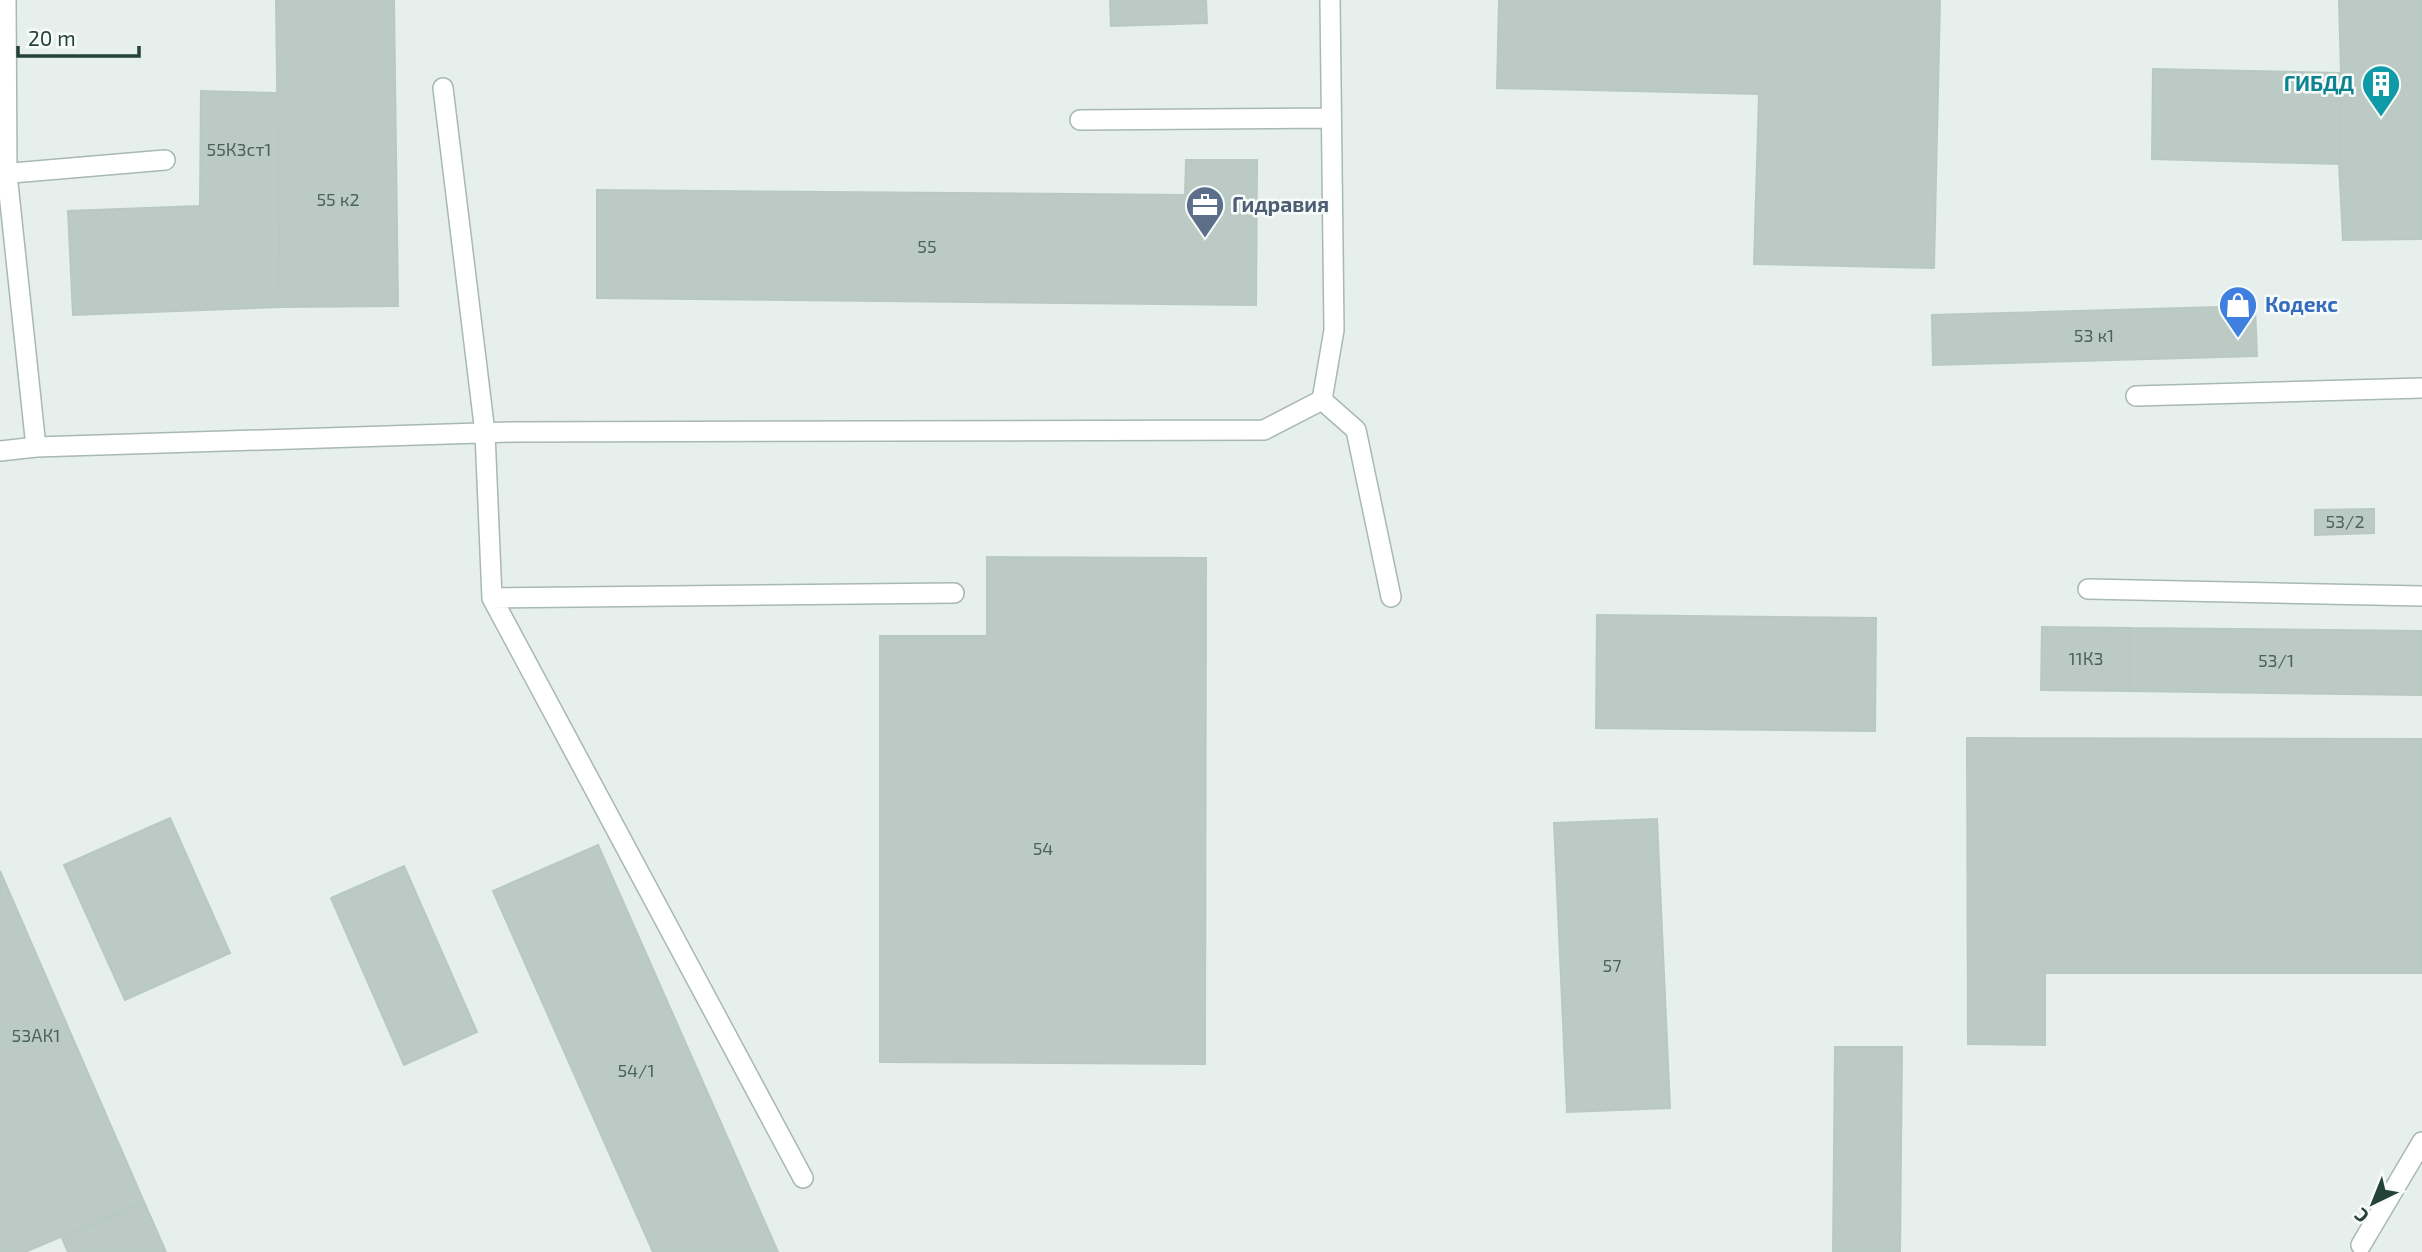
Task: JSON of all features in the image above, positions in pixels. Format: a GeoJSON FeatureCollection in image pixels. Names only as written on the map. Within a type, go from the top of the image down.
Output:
{"type":"FeatureCollection","features":[{"type":"Feature","properties":{"kind":"lane"},"geometry":{"type":"LineString","coordinates":[[6,0],[3,174],[36,447]]}},
{"type":"Feature","properties":{"kind":"lane"},"geometry":{"type":"LineString","coordinates":[[1322,400],[1334,330],[1330,0]]}},
{"type":"Feature","properties":{"kind":"lane"},"geometry":{"type":"LineString","coordinates":[[443,88],[485,433],[492,598],[803,1178]]}},
{"type":"Feature","properties":{"kind":"lane"},"geometry":{"type":"LineString","coordinates":[[1080,120],[1331,118]]}},
{"type":"Feature","properties":{"kind":"lane"},"geometry":{"type":"LineString","coordinates":[[3,174],[165,160]]}},
{"type":"Feature","properties":{"kind":"lane"},"geometry":{"type":"LineString","coordinates":[[2136,396],[2422,388]]}},
{"type":"Feature","properties":{"kind":"lane"},"geometry":{"type":"LineString","coordinates":[[0,452],[36,447],[485,433],[1264,430],[1322,400]]}},
{"type":"Feature","properties":{"kind":"lane"},"geometry":{"type":"LineString","coordinates":[[1322,400],[1356,430],[1391,597]]}},
{"type":"Feature","properties":{"kind":"lane"},"geometry":{"type":"LineString","coordinates":[[2088,589],[2422,596]]}},
{"type":"Feature","properties":{"kind":"lane"},"geometry":{"type":"LineString","coordinates":[[492,598],[954,593]]}},
{"type":"Feature","properties":{"kind":"lane"},"geometry":{"type":"LineString","coordinates":[[2361,1245],[2422,1142]]}},
{"type":"Feature","properties":{"kind":"building"},"geometry":{"type":"Polygon","coordinates":[[[276,0],[394,0],[398,306],[280,307],[276,0]]]}},
{"type":"Feature","properties":{"kind":"building"},"geometry":{"type":"Polygon","coordinates":[[[1110,0],[1206,0],[1207,23],[1111,26],[1110,0]]]}},
{"type":"Feature","properties":{"kind":"building"},"geometry":{"type":"Polygon","coordinates":[[[1499,0],[1940,0],[1934,268],[1754,264],[1759,94],[1497,88],[1499,0]]]}},
{"type":"Feature","properties":{"kind":"building","name":"ГИБДД"},"geometry":{"type":"Polygon","coordinates":[[[2339,0],[2421,0],[2422,239],[2343,240],[2339,164],[2339,0]]]}},
{"type":"Feature","properties":{"kind":"building"},"geometry":{"type":"Polygon","coordinates":[[[2153,69],[2341,73],[2339,164],[2152,159],[2153,69]]]}},
{"type":"Feature","properties":{"kind":"building"},"geometry":{"type":"Polygon","coordinates":[[[201,91],[277,93],[280,307],[73,315],[68,211],[200,206],[201,91]]]}},
{"type":"Feature","properties":{"kind":"building"},"geometry":{"type":"Polygon","coordinates":[[[1186,160],[1257,160],[1256,305],[597,298],[597,190],[1185,195],[1186,160]]]}},
{"type":"Feature","properties":{"kind":"building"},"geometry":{"type":"Polygon","coordinates":[[[2255,306],[2257,356],[1933,365],[1932,315],[2255,306]]]}},
{"type":"Feature","properties":{"kind":"building"},"geometry":{"type":"Polygon","coordinates":[[[2374,509],[2374,533],[2315,535],[2315,510],[2374,509]]]}},
{"type":"Feature","properties":{"kind":"building"},"geometry":{"type":"Polygon","coordinates":[[[987,557],[1206,558],[1205,1064],[880,1062],[880,636],[987,636],[987,557]]]}},
{"type":"Feature","properties":{"kind":"building"},"geometry":{"type":"Polygon","coordinates":[[[1597,615],[1876,618],[1875,731],[1596,728],[1597,615]]]}},
{"type":"Feature","properties":{"kind":"building"},"geometry":{"type":"Polygon","coordinates":[[[2042,627],[2130,628],[2130,691],[2041,690],[2042,627]]]}},
{"type":"Feature","properties":{"kind":"building"},"geometry":{"type":"Polygon","coordinates":[[[2130,628],[2422,631],[2422,695],[2130,691],[2130,628]]]}},
{"type":"Feature","properties":{"kind":"building"},"geometry":{"type":"Polygon","coordinates":[[[1967,738],[2422,739],[2422,973],[2045,973],[2045,1045],[1968,1044],[1967,738]]]}},
{"type":"Feature","properties":{"kind":"building"},"geometry":{"type":"Polygon","coordinates":[[[170,818],[230,953],[125,1000],[64,865],[170,818]]]}},
{"type":"Feature","properties":{"kind":"building"},"geometry":{"type":"Polygon","coordinates":[[[1657,819],[1670,1108],[1567,1112],[1554,823],[1657,819]]]}},
{"type":"Feature","properties":{"kind":"building"},"geometry":{"type":"Polygon","coordinates":[[[598,845],[778,1252],[653,1252],[493,891],[598,845]]]}},
{"type":"Feature","properties":{"kind":"building"},"geometry":{"type":"Polygon","coordinates":[[[404,866],[477,1032],[404,1065],[331,898],[404,866]]]}},
{"type":"Feature","properties":{"kind":"building"},"geometry":{"type":"Polygon","coordinates":[[[0,871],[144,1202],[25,1252],[0,1252],[0,871]]]}},
{"type":"Feature","properties":{"kind":"building"},"geometry":{"type":"Polygon","coordinates":[[[1835,1047],[1902,1047],[1900,1252],[1833,1252],[1835,1047]]]}},
{"type":"Feature","properties":{"kind":"building"},"geometry":{"type":"Polygon","coordinates":[[[144,1202],[166,1252],[68,1252],[62,1238],[144,1202]]]}},
{"type":"Feature","properties":{"kind":"place","name":"ГИБДД"},"geometry":{"type":"Point","coordinates":[2381,118]}},
{"type":"Feature","properties":{"kind":"place","name":"Гидравия"},"geometry":{"type":"Point","coordinates":[1205,239]}},
{"type":"Feature","properties":{"kind":"place","name":"Кодекс"},"geometry":{"type":"Point","coordinates":[2238,339]}}]}
